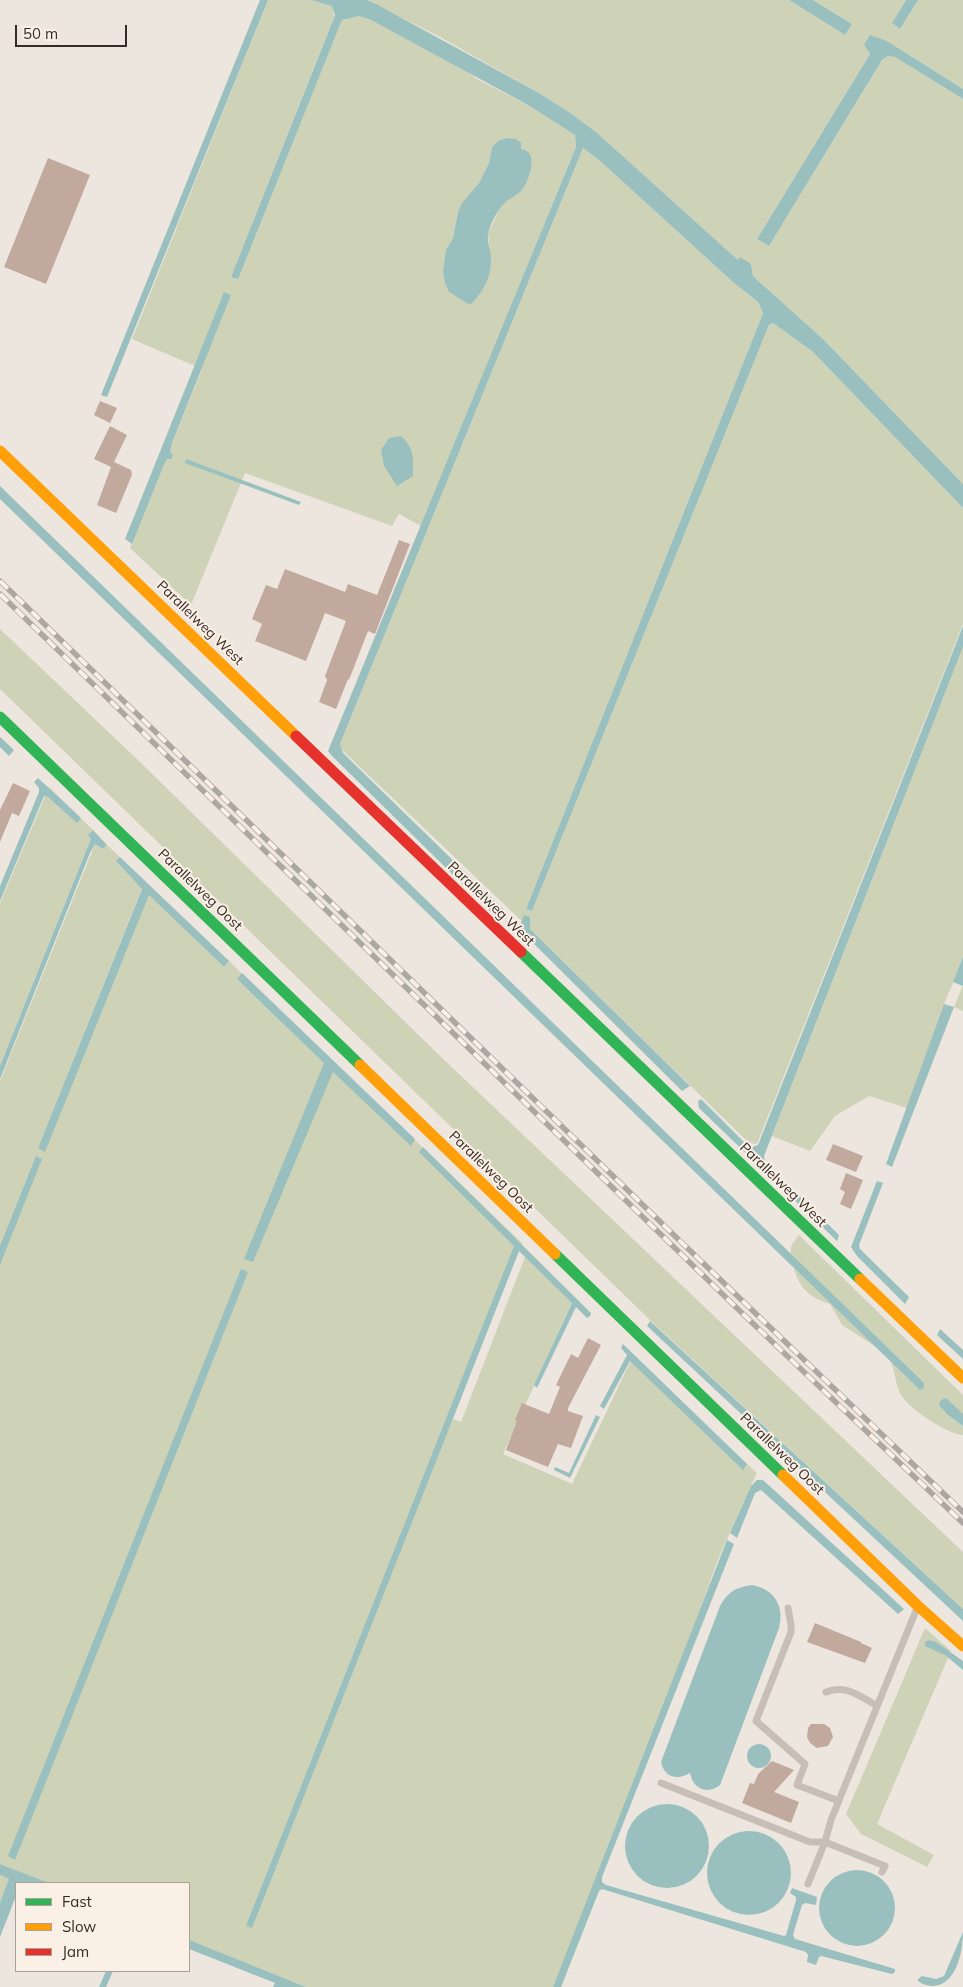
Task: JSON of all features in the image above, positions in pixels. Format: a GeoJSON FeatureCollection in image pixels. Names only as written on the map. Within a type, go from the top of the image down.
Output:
{"type":"FeatureCollection","features":[{"type":"Feature","properties":{"kind":"street","name":"Parallelweg West"},"geometry":{"type":"LineString","coordinates":[[0,451],[963,1378]]}},
{"type":"Feature","properties":{"kind":"street","name":"Parallelweg Oost"},"geometry":{"type":"LineString","coordinates":[[0,717],[918,1606],[963,1646]]}},
{"type":"Feature","properties":{"kind":"lane"},"geometry":{"type":"LineString","coordinates":[[808,1884],[876,1705],[918,1606]]}},
{"type":"Feature","properties":{"kind":"lane"},"geometry":{"type":"LineString","coordinates":[[788,1608],[792,1625],[791,1632],[756,1721],[805,1764],[797,1785],[839,1802]]}},
{"type":"Feature","properties":{"kind":"lane"},"geometry":{"type":"LineString","coordinates":[[826,1692],[840,1688],[876,1705]]}},
{"type":"Feature","properties":{"kind":"lane"},"geometry":{"type":"LineString","coordinates":[[661,1783],[810,1842],[825,1842],[885,1866],[882,1872]]}},
{"type":"Feature","properties":{"kind":"green space"},"geometry":{"type":"Polygon","coordinates":[[[268,0],[311,0],[333,6],[334,17],[231,277],[237,279],[342,20],[359,16],[371,20],[528,105],[575,135],[576,147],[421,526],[399,514],[392,526],[245,473],[191,605],[130,548],[202,369],[132,339],[268,0]],[[492,147],[489,163],[479,183],[458,212],[453,238],[446,250],[478,297],[489,274],[491,262],[488,234],[500,207],[504,202],[521,192],[492,147]]]}},
{"type":"Feature","properties":{"kind":"green space"},"geometry":{"type":"Polygon","coordinates":[[[367,0],[789,0],[845,35],[852,24],[813,0],[906,0],[892,23],[900,29],[918,0],[963,0],[963,89],[887,41],[877,38],[864,45],[870,54],[757,239],[769,246],[882,60],[888,56],[895,57],[963,99],[963,484],[823,339],[753,276],[751,264],[738,260],[596,132],[539,93],[440,37],[367,0]]]}},
{"type":"Feature","properties":{"kind":"green space"},"geometry":{"type":"Polygon","coordinates":[[[583,148],[599,160],[734,283],[758,302],[763,313],[526,909],[532,911],[769,325],[773,323],[813,352],[963,508],[963,624],[757,1144],[749,1143],[530,929],[340,748],[340,744],[583,148]]]}},
{"type":"Feature","properties":{"kind":"green space"},"geometry":{"type":"Polygon","coordinates":[[[0,629],[139,761],[439,1055],[963,1552],[963,1609],[651,1321],[0,689],[0,629]]]}},
{"type":"Feature","properties":{"kind":"green space"},"geometry":{"type":"Polygon","coordinates":[[[963,647],[963,960],[944,1004],[907,1108],[869,1096],[835,1116],[810,1151],[772,1136],[963,647]]]}},
{"type":"Feature","properties":{"kind":"green space"},"geometry":{"type":"Polygon","coordinates":[[[49,787],[93,830],[89,835],[91,839],[0,1066],[0,903],[49,787]]]}},
{"type":"Feature","properties":{"kind":"green space"},"geometry":{"type":"Polygon","coordinates":[[[95,844],[103,849],[107,845],[120,857],[117,862],[142,888],[38,1148],[45,1151],[149,894],[224,967],[229,961],[522,1243],[447,1434],[453,1419],[461,1422],[525,1257],[572,1302],[503,1454],[572,1484],[632,1358],[757,1473],[719,1557],[602,1877],[602,1882],[561,1987],[306,1987],[190,1941],[190,1882],[45,1882],[0,1864],[0,1081],[95,844]]]}},
{"type":"Feature","properties":{"kind":"green space"},"geometry":{"type":"Polygon","coordinates":[[[963,985],[963,1011],[954,1007],[963,985]]]}},
{"type":"Feature","properties":{"kind":"green space"},"geometry":{"type":"Polygon","coordinates":[[[799,1235],[963,1395],[963,1414],[948,1415],[963,1426],[963,1435],[949,1431],[932,1422],[915,1410],[904,1399],[899,1390],[889,1359],[920,1390],[791,1254],[791,1246],[799,1235]]]}},
{"type":"Feature","properties":{"kind":"green space"},"geometry":{"type":"Polygon","coordinates":[[[794,1268],[876,1347],[842,1325],[830,1304],[817,1299],[806,1291],[802,1287],[794,1268]]]}},
{"type":"Feature","properties":{"kind":"green space"},"geometry":{"type":"Polygon","coordinates":[[[925,1628],[951,1651],[877,1824],[934,1855],[927,1867],[861,1834],[846,1814],[925,1628]]]}},
{"type":"Feature","properties":{"kind":"green space"},"geometry":{"type":"Polygon","coordinates":[[[0,1875],[10,1879],[0,1903],[0,1875]]]}},
{"type":"Feature","properties":{"kind":"water"},"geometry":{"type":"Polygon","coordinates":[[[260,0],[268,0],[107,397],[101,395],[260,0]]]}},
{"type":"Feature","properties":{"kind":"water"},"geometry":{"type":"Polygon","coordinates":[[[311,0],[367,0],[539,93],[572,114],[596,132],[738,260],[740,257],[751,264],[753,276],[823,339],[963,484],[963,508],[813,352],[773,323],[769,325],[532,911],[526,909],[763,313],[758,302],[734,283],[599,160],[583,148],[340,744],[343,753],[504,910],[496,917],[328,751],[576,147],[575,135],[528,105],[371,20],[359,16],[342,20],[238,279],[231,277],[335,15],[332,6],[311,0]]]}},
{"type":"Feature","properties":{"kind":"water"},"geometry":{"type":"Polygon","coordinates":[[[789,0],[813,0],[852,24],[845,35],[789,0]]]}},
{"type":"Feature","properties":{"kind":"water"},"geometry":{"type":"Polygon","coordinates":[[[906,0],[918,0],[900,29],[892,23],[906,0]]]}},
{"type":"Feature","properties":{"kind":"water"},"geometry":{"type":"Polygon","coordinates":[[[870,35],[887,41],[963,89],[963,99],[895,57],[888,56],[882,60],[769,246],[757,239],[870,54],[864,45],[870,35]]]}},
{"type":"Feature","properties":{"kind":"water"},"geometry":{"type":"Polygon","coordinates":[[[507,138],[516,139],[521,143],[521,149],[527,151],[530,155],[532,160],[530,174],[522,190],[503,204],[493,220],[488,235],[491,267],[488,279],[482,291],[470,305],[449,292],[445,283],[443,272],[446,250],[453,238],[458,212],[462,203],[479,183],[489,163],[492,147],[498,141],[507,138]]]}},
{"type":"Feature","properties":{"kind":"water"},"geometry":{"type":"Polygon","coordinates":[[[224,292],[231,295],[172,443],[170,452],[173,455],[171,459],[167,459],[163,467],[132,544],[125,539],[224,292]]]}},
{"type":"Feature","properties":{"kind":"water"},"geometry":{"type":"Polygon","coordinates":[[[401,436],[411,450],[413,476],[397,486],[384,466],[381,450],[389,438],[401,436]]]}},
{"type":"Feature","properties":{"kind":"water"},"geometry":{"type":"Polygon","coordinates":[[[186,459],[301,502],[299,505],[185,463],[186,459]]]}},
{"type":"Feature","properties":{"kind":"water"},"geometry":{"type":"Polygon","coordinates":[[[0,486],[924,1383],[924,1388],[920,1390],[0,499],[0,486]]]}},
{"type":"Feature","properties":{"kind":"water"},"geometry":{"type":"Polygon","coordinates":[[[963,626],[963,647],[764,1156],[765,1162],[839,1235],[837,1241],[699,1108],[698,1101],[701,1099],[750,1148],[758,1145],[963,626]]]}},
{"type":"Feature","properties":{"kind":"water"},"geometry":{"type":"Polygon","coordinates":[[[0,737],[14,750],[9,756],[0,747],[0,737]]]}},
{"type":"Feature","properties":{"kind":"water"},"geometry":{"type":"Polygon","coordinates":[[[38,778],[81,818],[77,823],[48,797],[44,796],[0,901],[0,886],[39,792],[39,788],[34,782],[38,778]]]}},
{"type":"Feature","properties":{"kind":"water"},"geometry":{"type":"Polygon","coordinates":[[[93,830],[107,845],[103,849],[95,844],[90,853],[0,1079],[0,1066],[91,839],[88,835],[93,830]]]}},
{"type":"Feature","properties":{"kind":"water"},"geometry":{"type":"Polygon","coordinates":[[[120,857],[229,961],[224,967],[149,895],[45,1152],[38,1148],[142,889],[116,861],[120,857]]]}},
{"type":"Feature","properties":{"kind":"water"},"geometry":{"type":"Polygon","coordinates":[[[524,915],[530,917],[530,929],[690,1086],[682,1091],[523,933],[519,928],[524,915]]]}},
{"type":"Feature","properties":{"kind":"water"},"geometry":{"type":"Polygon","coordinates":[[[963,957],[963,986],[953,982],[963,957]]]}},
{"type":"Feature","properties":{"kind":"water"},"geometry":{"type":"Polygon","coordinates":[[[242,973],[415,1139],[411,1146],[333,1072],[253,1262],[244,1259],[324,1063],[237,979],[242,973]]]}},
{"type":"Feature","properties":{"kind":"water"},"geometry":{"type":"Polygon","coordinates":[[[944,1004],[954,1007],[892,1167],[886,1164],[944,1004]]]}},
{"type":"Feature","properties":{"kind":"water"},"geometry":{"type":"Polygon","coordinates":[[[423,1147],[591,1313],[587,1318],[576,1307],[537,1388],[534,1385],[572,1303],[519,1251],[252,1928],[246,1926],[514,1246],[419,1152],[423,1147]]]}},
{"type":"Feature","properties":{"kind":"water"},"geometry":{"type":"Polygon","coordinates":[[[36,1156],[42,1159],[0,1265],[0,1246],[36,1156]]]}},
{"type":"Feature","properties":{"kind":"water"},"geometry":{"type":"Polygon","coordinates":[[[877,1181],[883,1183],[859,1245],[860,1249],[909,1297],[905,1304],[857,1256],[851,1247],[877,1181]]]}},
{"type":"Feature","properties":{"kind":"water"},"geometry":{"type":"Polygon","coordinates":[[[241,1269],[248,1272],[15,1860],[8,1856],[241,1269]]]}},
{"type":"Feature","properties":{"kind":"water"},"geometry":{"type":"Polygon","coordinates":[[[650,1321],[963,1609],[963,1621],[647,1326],[650,1321]]]}},
{"type":"Feature","properties":{"kind":"water"},"geometry":{"type":"Polygon","coordinates":[[[940,1329],[963,1350],[963,1359],[937,1335],[940,1329]]]}},
{"type":"Feature","properties":{"kind":"water"},"geometry":{"type":"Polygon","coordinates":[[[623,1344],[747,1464],[743,1470],[630,1361],[604,1409],[600,1406],[627,1355],[621,1348],[623,1344]]]}},
{"type":"Feature","properties":{"kind":"water"},"geometry":{"type":"Polygon","coordinates":[[[946,1398],[963,1414],[963,1426],[948,1415],[939,1405],[941,1400],[946,1398]]]}},
{"type":"Feature","properties":{"kind":"water"},"geometry":{"type":"Polygon","coordinates":[[[596,1415],[600,1417],[570,1478],[554,1470],[555,1467],[569,1473],[596,1415]]]}},
{"type":"Feature","properties":{"kind":"water"},"geometry":{"type":"Polygon","coordinates":[[[757,1480],[763,1480],[904,1609],[898,1614],[761,1490],[755,1493],[737,1538],[730,1533],[751,1486],[757,1480]]]}},
{"type":"Feature","properties":{"kind":"water"},"geometry":{"type":"Polygon","coordinates":[[[727,1540],[734,1544],[602,1877],[602,1882],[606,1885],[784,1936],[786,1935],[796,1900],[796,1897],[790,1893],[792,1888],[817,1897],[816,1905],[805,1903],[802,1905],[793,1935],[795,1939],[895,1969],[895,1972],[892,1974],[821,1956],[816,1965],[807,1962],[808,1955],[806,1952],[602,1889],[599,1891],[561,1987],[553,1987],[727,1540]]]}},
{"type":"Feature","properties":{"kind":"water"},"geometry":{"type":"Polygon","coordinates":[[[752,1585],[766,1590],[776,1600],[780,1613],[779,1628],[720,1785],[710,1790],[701,1789],[694,1783],[690,1773],[680,1777],[672,1776],[665,1771],[661,1762],[720,1606],[733,1591],[752,1585]]]}},
{"type":"Feature","properties":{"kind":"water"},"geometry":{"type":"Polygon","coordinates":[[[928,1640],[936,1642],[963,1661],[963,1670],[945,1655],[925,1646],[925,1642],[928,1640]]]}},
{"type":"Feature","properties":{"kind":"water"},"geometry":{"type":"Polygon","coordinates":[[[759,1744],[767,1748],[771,1756],[767,1764],[759,1768],[751,1764],[747,1756],[751,1748],[759,1744]]]}},
{"type":"Feature","properties":{"kind":"water"},"geometry":{"type":"Polygon","coordinates":[[[667,1804],[683,1807],[697,1816],[706,1830],[709,1846],[706,1862],[697,1876],[683,1885],[667,1888],[651,1885],[637,1876],[628,1862],[625,1846],[628,1830],[637,1816],[651,1807],[667,1804]]]}},
{"type":"Feature","properties":{"kind":"water"},"geometry":{"type":"Polygon","coordinates":[[[749,1831],[765,1834],[779,1843],[788,1857],[791,1873],[788,1889],[779,1903],[765,1912],[749,1915],[733,1912],[719,1903],[710,1889],[707,1873],[710,1857],[719,1843],[733,1834],[749,1831]]]}},
{"type":"Feature","properties":{"kind":"water"},"geometry":{"type":"Polygon","coordinates":[[[0,1864],[46,1882],[15,1882],[15,1899],[0,1937],[0,1903],[9,1879],[0,1875],[0,1864]]]}},
{"type":"Feature","properties":{"kind":"water"},"geometry":{"type":"Polygon","coordinates":[[[865,1870],[878,1876],[889,1887],[895,1900],[893,1923],[878,1940],[865,1946],[849,1946],[836,1940],[821,1923],[819,1900],[825,1887],[842,1872],[865,1870]]]}},
{"type":"Feature","properties":{"kind":"water"},"geometry":{"type":"Polygon","coordinates":[[[963,1932],[960,1957],[953,1974],[947,1981],[940,1985],[931,1986],[917,1980],[922,1976],[936,1979],[944,1976],[963,1932]]]}},
{"type":"Feature","properties":{"kind":"water"},"geometry":{"type":"Polygon","coordinates":[[[190,1940],[306,1987],[273,1987],[275,1983],[190,1949],[190,1940]]]}},
{"type":"Feature","properties":{"kind":"water"},"geometry":{"type":"Polygon","coordinates":[[[106,1972],[113,1972],[106,1987],[99,1987],[106,1972]]]}},
{"type":"Feature","properties":{"kind":"building"},"geometry":{"type":"Polygon","coordinates":[[[48,158],[90,175],[46,284],[4,267],[48,158]]]}},
{"type":"Feature","properties":{"kind":"building"},"geometry":{"type":"Polygon","coordinates":[[[100,401],[117,408],[110,423],[94,415],[100,401]]]}},
{"type":"Feature","properties":{"kind":"building"},"geometry":{"type":"Polygon","coordinates":[[[110,426],[127,435],[114,462],[131,470],[132,475],[116,513],[97,505],[111,467],[94,459],[110,426]]]}},
{"type":"Feature","properties":{"kind":"building"},"geometry":{"type":"Polygon","coordinates":[[[399,540],[410,544],[375,634],[368,631],[336,709],[319,702],[327,680],[325,676],[346,621],[325,613],[306,661],[255,641],[262,624],[252,619],[266,585],[277,589],[285,569],[345,592],[348,584],[377,595],[399,540]]]}},
{"type":"Feature","properties":{"kind":"building"},"geometry":{"type":"Polygon","coordinates":[[[13,783],[30,791],[19,816],[12,813],[0,842],[0,810],[13,783]]]}},
{"type":"Feature","properties":{"kind":"building"},"geometry":{"type":"Polygon","coordinates":[[[833,1144],[863,1156],[856,1172],[826,1160],[833,1144]]]}},
{"type":"Feature","properties":{"kind":"building"},"geometry":{"type":"Polygon","coordinates":[[[846,1173],[863,1180],[851,1209],[840,1204],[845,1192],[840,1189],[846,1173]]]}},
{"type":"Feature","properties":{"kind":"building"},"geometry":{"type":"Polygon","coordinates":[[[588,1338],[601,1345],[568,1408],[568,1411],[583,1416],[571,1448],[558,1444],[548,1467],[506,1450],[522,1403],[549,1414],[560,1387],[556,1385],[571,1354],[578,1358],[588,1338]]]}},
{"type":"Feature","properties":{"kind":"building"},"geometry":{"type":"Polygon","coordinates":[[[815,1623],[872,1648],[865,1663],[807,1642],[815,1623]]]}},
{"type":"Feature","properties":{"kind":"building"},"geometry":{"type":"Polygon","coordinates":[[[811,1724],[824,1724],[830,1728],[833,1737],[828,1746],[817,1748],[810,1743],[807,1737],[808,1728],[811,1724]]]}},
{"type":"Feature","properties":{"kind":"building"},"geometry":{"type":"Polygon","coordinates":[[[772,1761],[794,1770],[774,1792],[799,1802],[791,1823],[742,1803],[750,1783],[754,1784],[758,1774],[772,1761]]]}},
{"type":"Feature","properties":{"kind":"railway"},"geometry":{"type":"LineString","coordinates":[[0,581],[679,1240],[963,1512]]}},
{"type":"Feature","properties":{"kind":"railway"},"geometry":{"type":"LineString","coordinates":[[0,594],[743,1314],[963,1523]]}},
{"type":"Feature","properties":{"kind":"traffic: fast"},"geometry":{"type":"LineString","coordinates":[[0,717],[360,1065]]}},
{"type":"Feature","properties":{"kind":"traffic: fast"},"geometry":{"type":"LineString","coordinates":[[521,952],[860,1279]]}},
{"type":"Feature","properties":{"kind":"traffic: fast"},"geometry":{"type":"LineString","coordinates":[[555,1254],[783,1475]]}},
{"type":"Feature","properties":{"kind":"traffic: slow"},"geometry":{"type":"LineString","coordinates":[[0,451],[296,736]]}},
{"type":"Feature","properties":{"kind":"traffic: slow"},"geometry":{"type":"LineString","coordinates":[[360,1065],[555,1254]]}},
{"type":"Feature","properties":{"kind":"traffic: slow"},"geometry":{"type":"LineString","coordinates":[[860,1279],[963,1378]]}},
{"type":"Feature","properties":{"kind":"traffic: slow"},"geometry":{"type":"LineString","coordinates":[[783,1475],[918,1606],[963,1646]]}},
{"type":"Feature","properties":{"kind":"traffic: jam"},"geometry":{"type":"LineString","coordinates":[[296,736],[521,952]]}}]}
